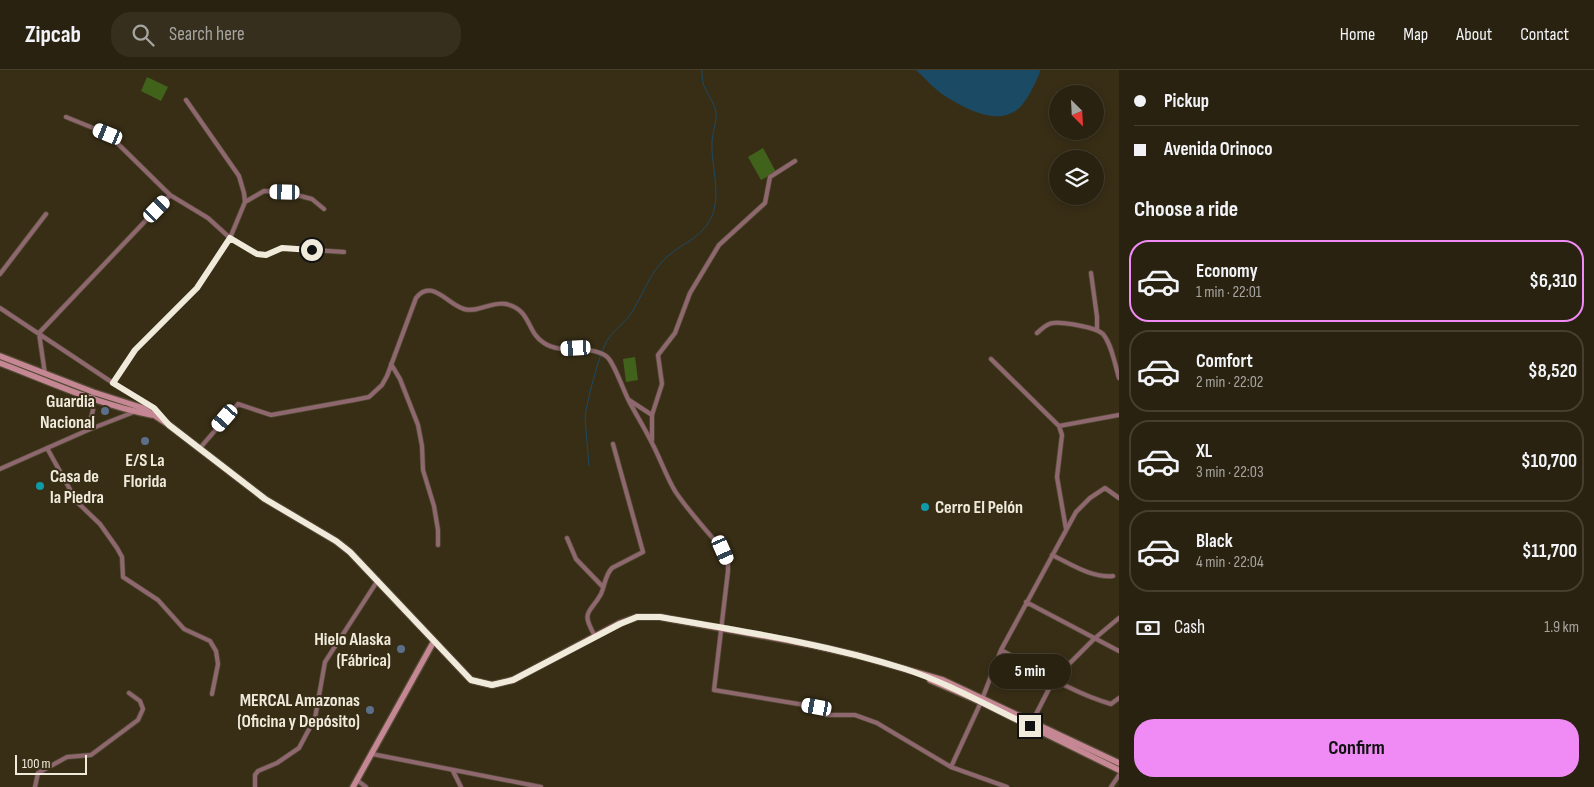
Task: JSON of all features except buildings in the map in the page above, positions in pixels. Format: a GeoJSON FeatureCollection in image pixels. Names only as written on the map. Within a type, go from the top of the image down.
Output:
{"type":"FeatureCollection","features":[{"type":"Feature","properties":{"kind":"main road"},"geometry":{"type":"LineString","coordinates":[[0,356],[93,392],[143,408],[169,425],[265,499],[336,541],[350,552],[471,680],[492,685],[513,680],[620,624],[637,617],[660,617],[812,645],[944,680],[1031,724],[1119,763]]}},
{"type":"Feature","properties":{"kind":"main road"},"geometry":{"type":"LineString","coordinates":[[0,363],[93,399],[134,412],[154,415]]}},
{"type":"Feature","properties":{"kind":"main road"},"geometry":{"type":"LineString","coordinates":[[353,787],[434,641]]}},
{"type":"Feature","properties":{"kind":"main road"},"geometry":{"type":"LineString","coordinates":[[1031,724],[1119,770]]}},
{"type":"Feature","properties":{"kind":"street"},"geometry":{"type":"LineString","coordinates":[[113,383],[135,350],[197,288],[230,238],[245,202],[239,176],[186,100]]}},
{"type":"Feature","properties":{"kind":"street"},"geometry":{"type":"LineString","coordinates":[[66,118],[108,134],[170,195],[208,218],[230,238],[257,254],[266,255],[282,248],[344,252]]}},
{"type":"Feature","properties":{"kind":"street"},"geometry":{"type":"LineString","coordinates":[[652,443],[652,415],[662,384],[658,355],[675,333],[690,293],[719,245],[764,203],[770,177],[795,162]]}},
{"type":"Feature","properties":{"kind":"street"},"geometry":{"type":"LineString","coordinates":[[245,202],[264,191],[285,192],[312,199],[324,209]]}},
{"type":"Feature","properties":{"kind":"street"},"geometry":{"type":"LineString","coordinates":[[39,333],[170,195]]}},
{"type":"Feature","properties":{"kind":"street"},"geometry":{"type":"LineString","coordinates":[[0,274],[46,214]]}},
{"type":"Feature","properties":{"kind":"street"},"geometry":{"type":"LineString","coordinates":[[1091,273],[1097,330]]}},
{"type":"Feature","properties":{"kind":"street"},"geometry":{"type":"LineString","coordinates":[[200,448],[238,404],[272,415],[369,397],[382,385],[416,298],[421,292],[426,290],[432,291],[464,309],[504,304],[512,307],[521,311],[529,321],[538,339],[545,344],[555,348],[576,348],[605,355],[611,360],[627,399],[652,443],[675,490],[723,550],[728,562],[714,690],[817,707],[826,715],[855,715],[877,723],[951,767],[1007,787]]}},
{"type":"Feature","properties":{"kind":"street"},"geometry":{"type":"LineString","coordinates":[[0,308],[154,408],[169,425]]}},
{"type":"Feature","properties":{"kind":"street"},"geometry":{"type":"LineString","coordinates":[[1037,333],[1052,322],[1097,330],[1107,340],[1119,378]]}},
{"type":"Feature","properties":{"kind":"street"},"geometry":{"type":"LineString","coordinates":[[39,333],[46,374]]}},
{"type":"Feature","properties":{"kind":"street"},"geometry":{"type":"LineString","coordinates":[[991,359],[1059,426],[1062,435],[1056,477],[1066,529]]}},
{"type":"Feature","properties":{"kind":"street"},"geometry":{"type":"LineString","coordinates":[[391,364],[400,379],[418,425],[422,446],[423,470],[434,506],[438,530],[438,545]]}},
{"type":"Feature","properties":{"kind":"street"},"geometry":{"type":"LineString","coordinates":[[88,430],[93,410],[93,392]]}},
{"type":"Feature","properties":{"kind":"street"},"geometry":{"type":"LineString","coordinates":[[627,399],[652,415]]}},
{"type":"Feature","properties":{"kind":"street"},"geometry":{"type":"LineString","coordinates":[[0,469],[143,408]]}},
{"type":"Feature","properties":{"kind":"street"},"geometry":{"type":"LineString","coordinates":[[1059,426],[1119,415]]}},
{"type":"Feature","properties":{"kind":"street"},"geometry":{"type":"LineString","coordinates":[[595,636],[589,626],[588,611],[601,594],[608,572],[643,552],[613,444]]}},
{"type":"Feature","properties":{"kind":"street"},"geometry":{"type":"LineString","coordinates":[[47,448],[77,502],[100,524],[122,557],[123,577],[158,600],[184,629],[210,641],[216,651],[218,664],[212,694]]}},
{"type":"Feature","properties":{"kind":"street"},"geometry":{"type":"LineString","coordinates":[[951,767],[1001,650],[1076,512],[1099,490],[1104,488],[1119,498]]}},
{"type":"Feature","properties":{"kind":"street"},"geometry":{"type":"LineString","coordinates":[[567,538],[576,559],[603,587]]}},
{"type":"Feature","properties":{"kind":"street"},"geometry":{"type":"LineString","coordinates":[[1052,554],[1094,575],[1102,577],[1113,576]]}},
{"type":"Feature","properties":{"kind":"street"},"geometry":{"type":"LineString","coordinates":[[255,787],[254,775],[258,771],[277,763],[299,748],[315,718],[326,662],[378,580]]}},
{"type":"Feature","properties":{"kind":"street"},"geometry":{"type":"LineString","coordinates":[[1026,602],[1119,651]]}},
{"type":"Feature","properties":{"kind":"street"},"geometry":{"type":"LineString","coordinates":[[1031,724],[1054,679],[1094,639],[1119,618]]}},
{"type":"Feature","properties":{"kind":"street"},"geometry":{"type":"LineString","coordinates":[[1001,650],[1054,679],[1100,701],[1111,704],[1119,698]]}},
{"type":"Feature","properties":{"kind":"street"},"geometry":{"type":"LineString","coordinates":[[35,787],[38,773],[67,757],[90,755],[138,720],[143,709],[140,701],[129,693]]}},
{"type":"Feature","properties":{"kind":"street"},"geometry":{"type":"LineString","coordinates":[[372,754],[541,787]]}},
{"type":"Feature","properties":{"kind":"street"},"geometry":{"type":"LineString","coordinates":[[453,770],[461,787]]}},
{"type":"Feature","properties":{"kind":"street"},"geometry":{"type":"LineString","coordinates":[[1111,787],[1119,775]]}},
{"type":"Feature","properties":{"kind":"street"},"geometry":{"type":"LineString","coordinates":[[357,780],[366,787]]}},
{"type":"Feature","properties":{"kind":"green space"},"geometry":{"type":"Polygon","coordinates":[[[147,77],[168,87],[161,101],[141,91],[147,77]]]}},
{"type":"Feature","properties":{"kind":"green space"},"geometry":{"type":"Polygon","coordinates":[[[763,148],[776,172],[761,180],[748,157],[763,148]]]}},
{"type":"Feature","properties":{"kind":"green space"},"geometry":{"type":"Polygon","coordinates":[[[635,357],[638,380],[626,382],[623,359],[635,357]]]}},
{"type":"Feature","properties":{"kind":"water"},"geometry":{"type":"Polygon","coordinates":[[[916,70],[1040,70],[1031,91],[1022,105],[1014,112],[1004,116],[994,116],[973,111],[953,101],[937,90],[916,70]]]}},
{"type":"Feature","properties":{"kind":"waterway"},"geometry":{"type":"LineString","coordinates":[[589,466],[586,410],[597,365],[607,341],[632,312],[656,269],[667,257],[701,232],[711,218],[714,209],[716,190],[712,143],[716,113],[703,84],[702,70]]}},
{"type":"Feature","properties":{"kind":"place","name":"Guardia Nacional"},"geometry":{"type":"Point","coordinates":[105,411]}},
{"type":"Feature","properties":{"kind":"place","name":"E/S La Florida"},"geometry":{"type":"Point","coordinates":[145,441]}},
{"type":"Feature","properties":{"kind":"place","name":"Casa de la Piedra"},"geometry":{"type":"Point","coordinates":[40,486]}},
{"type":"Feature","properties":{"kind":"place","name":"Cerro El Pelón"},"geometry":{"type":"Point","coordinates":[925,507]}},
{"type":"Feature","properties":{"kind":"place","name":"Hielo Alaska (Fábrica)"},"geometry":{"type":"Point","coordinates":[401,649]}},
{"type":"Feature","properties":{"kind":"place","name":"MERCAL Amazonas (Oficina y Depósito)"},"geometry":{"type":"Point","coordinates":[370,710]}},
{"type":"Feature","properties":{"kind":"route"},"geometry":{"type":"LineString","coordinates":[[312,250],[282,248],[266,255],[257,254],[230,238],[197,288],[135,350],[113,383],[154,408],[169,425],[265,499],[336,541],[350,552],[471,680],[492,685],[501,684],[513,680],[620,624],[637,617],[660,617],[812,645],[860,656],[907,670],[1030,726]]}}]}
